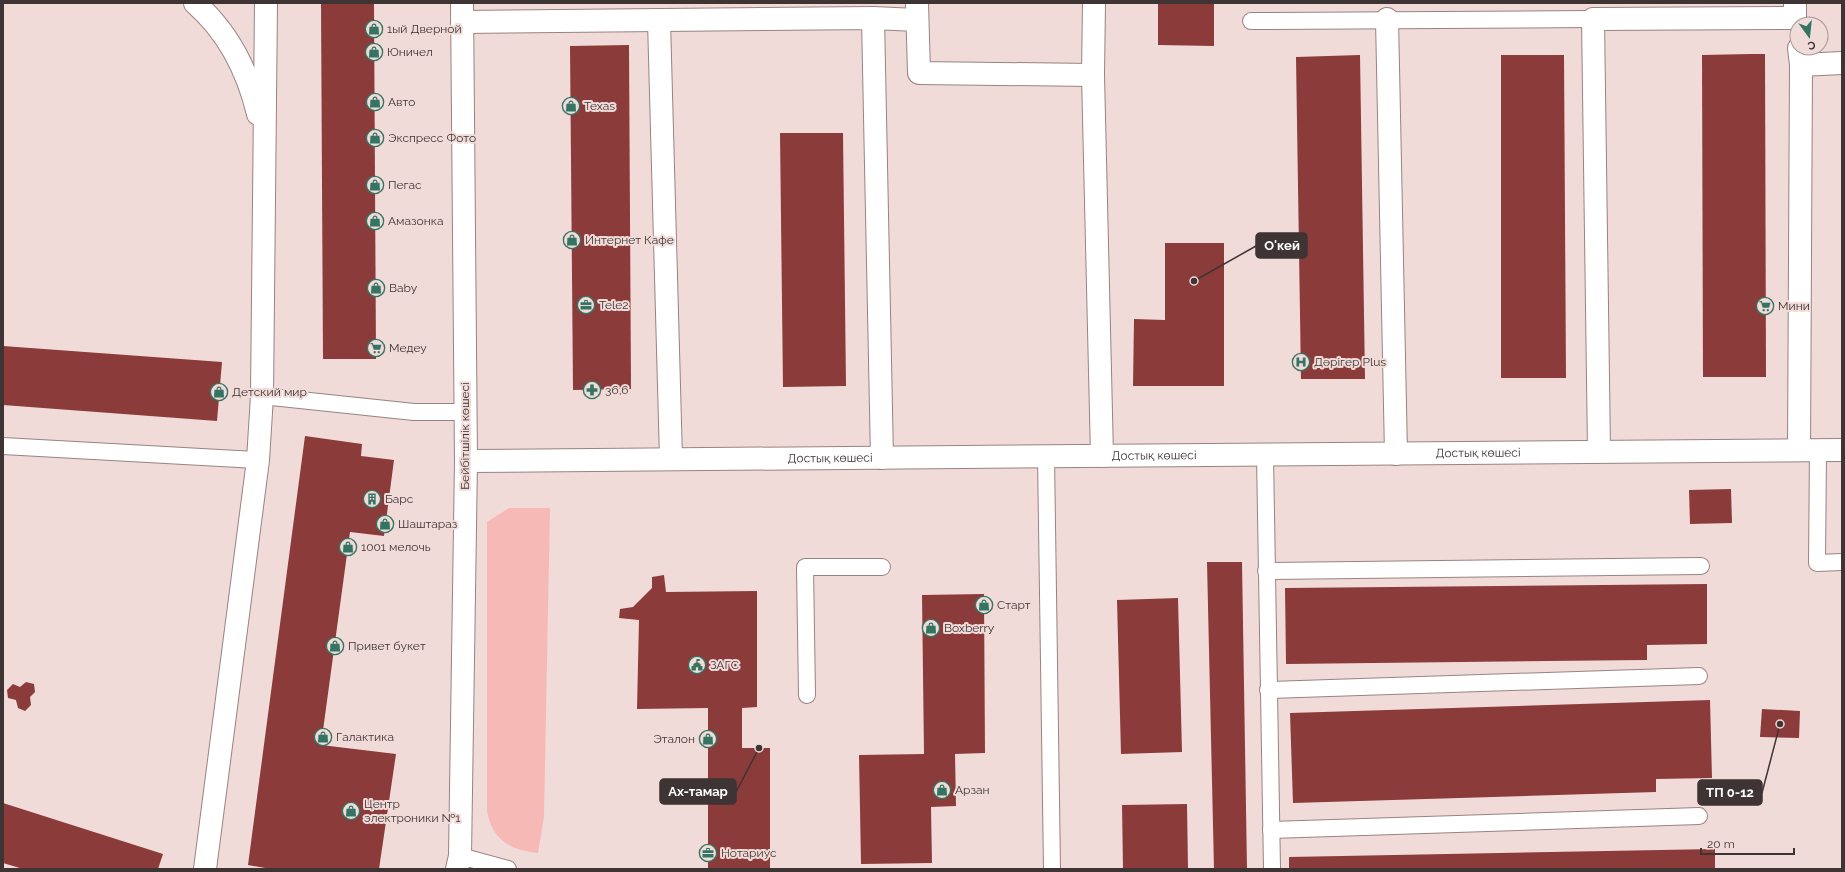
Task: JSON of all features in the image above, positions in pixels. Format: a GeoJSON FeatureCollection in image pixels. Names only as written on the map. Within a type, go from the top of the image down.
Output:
{"type":"FeatureCollection","features":[{"type":"Feature","properties":{"kind":"street"},"geometry":{"type":"LineString","coordinates":[[195,3],[220,30],[242,64],[253,94],[265,138]]}},
{"type":"Feature","properties":{"kind":"street"},"geometry":{"type":"LineString","coordinates":[[205,869],[258,460],[262,396],[266,3]]}},
{"type":"Feature","properties":{"kind":"street"},"geometry":{"type":"LineString","coordinates":[[1094,3],[1093,75],[1102,456]]}},
{"type":"Feature","properties":{"kind":"street"},"geometry":{"type":"LineString","coordinates":[[462,12],[659,21],[873,18],[917,12],[919,73],[1093,75]]}},
{"type":"Feature","properties":{"kind":"street","name":"Бейбітшілік көшесі"},"geometry":{"type":"LineString","coordinates":[[458,862],[466,461],[462,12]]}},
{"type":"Feature","properties":{"kind":"street"},"geometry":{"type":"LineString","coordinates":[[873,18],[882,458]]}},
{"type":"Feature","properties":{"kind":"street"},"geometry":{"type":"LineString","coordinates":[[1599,450],[1593,19],[1789,18]]}},
{"type":"Feature","properties":{"kind":"street"},"geometry":{"type":"LineString","coordinates":[[1387,19],[1396,454]]}},
{"type":"Feature","properties":{"kind":"street"},"geometry":{"type":"LineString","coordinates":[[659,21],[671,459]]}},
{"type":"Feature","properties":{"kind":"street"},"geometry":{"type":"LineString","coordinates":[[1808,450],[1800,57],[1842,63]]}},
{"type":"Feature","properties":{"kind":"street","name":"Достық көшесі"},"geometry":{"type":"LineString","coordinates":[[466,461],[1396,454],[1599,450],[1842,450]]}},
{"type":"Feature","properties":{"kind":"lane"},"geometry":{"type":"LineString","coordinates":[[1251,21],[1387,19],[1593,19]]}},
{"type":"Feature","properties":{"kind":"lane"},"geometry":{"type":"LineString","coordinates":[[262,396],[414,412],[465,412]]}},
{"type":"Feature","properties":{"kind":"lane"},"geometry":{"type":"LineString","coordinates":[[3,446],[258,460]]}},
{"type":"Feature","properties":{"kind":"lane"},"geometry":{"type":"LineString","coordinates":[[1808,450],[1817,563],[1842,562]]}},
{"type":"Feature","properties":{"kind":"lane"},"geometry":{"type":"LineString","coordinates":[[1265,455],[1272,869]]}},
{"type":"Feature","properties":{"kind":"lane"},"geometry":{"type":"LineString","coordinates":[[1046,456],[1052,869]]}},
{"type":"Feature","properties":{"kind":"lane"},"geometry":{"type":"LineString","coordinates":[[1266,571],[1701,566]]}},
{"type":"Feature","properties":{"kind":"lane"},"geometry":{"type":"LineString","coordinates":[[807,695],[805,567],[882,567]]}},
{"type":"Feature","properties":{"kind":"lane"},"geometry":{"type":"LineString","coordinates":[[1268,690],[1699,676]]}},
{"type":"Feature","properties":{"kind":"lane"},"geometry":{"type":"LineString","coordinates":[[1271,830],[1699,816]]}},
{"type":"Feature","properties":{"kind":"lane"},"geometry":{"type":"LineString","coordinates":[[458,862],[508,869]]}},
{"type":"Feature","properties":{"kind":"shaded area"},"geometry":{"type":"Polygon","coordinates":[[[509,508],[550,508],[544,817],[538,853],[528,852],[504,842],[493,829],[489,821],[487,811],[487,522],[509,508]]]}},
{"type":"Feature","properties":{"kind":"building"},"geometry":{"type":"Polygon","coordinates":[[[321,3],[374,3],[376,359],[323,359],[321,3]]]}},
{"type":"Feature","properties":{"kind":"building"},"geometry":{"type":"Polygon","coordinates":[[[1158,3],[1214,3],[1214,46],[1158,45],[1158,3]]]}},
{"type":"Feature","properties":{"kind":"building"},"geometry":{"type":"Polygon","coordinates":[[[629,45],[631,389],[573,390],[570,46],[629,45]]]}},
{"type":"Feature","properties":{"kind":"building"},"geometry":{"type":"Polygon","coordinates":[[[1765,54],[1766,377],[1703,377],[1702,55],[1765,54]]]}},
{"type":"Feature","properties":{"kind":"building"},"geometry":{"type":"Polygon","coordinates":[[[1360,55],[1365,379],[1301,379],[1296,57],[1360,55]]]}},
{"type":"Feature","properties":{"kind":"building"},"geometry":{"type":"Polygon","coordinates":[[[1501,55],[1564,55],[1566,378],[1501,378],[1501,55]]]}},
{"type":"Feature","properties":{"kind":"building"},"geometry":{"type":"Polygon","coordinates":[[[780,133],[843,133],[846,386],[783,387],[780,133]]]}},
{"type":"Feature","properties":{"kind":"building"},"geometry":{"type":"Polygon","coordinates":[[[1165,243],[1224,243],[1224,386],[1133,386],[1134,319],[1165,320],[1165,243]]]}},
{"type":"Feature","properties":{"kind":"building"},"geometry":{"type":"Polygon","coordinates":[[[3,346],[222,362],[217,421],[3,405],[3,346]]]}},
{"type":"Feature","properties":{"kind":"building"},"geometry":{"type":"Polygon","coordinates":[[[305,436],[362,444],[361,456],[394,460],[384,536],[350,532],[321,745],[396,754],[379,869],[271,869],[248,865],[305,436]]]}},
{"type":"Feature","properties":{"kind":"building"},"geometry":{"type":"Polygon","coordinates":[[[1731,489],[1732,523],[1690,524],[1689,490],[1731,489]]]}},
{"type":"Feature","properties":{"kind":"building"},"geometry":{"type":"Polygon","coordinates":[[[1207,562],[1242,562],[1247,869],[1214,869],[1207,562]]]}},
{"type":"Feature","properties":{"kind":"building","name":"ЗАГС"},"geometry":{"type":"Polygon","coordinates":[[[664,575],[666,592],[757,591],[757,707],[742,708],[742,748],[770,748],[770,869],[708,869],[708,708],[637,709],[639,620],[619,618],[620,609],[633,607],[652,588],[652,577],[664,575]]]}},
{"type":"Feature","properties":{"kind":"building"},"geometry":{"type":"Polygon","coordinates":[[[1707,584],[1707,644],[1647,645],[1647,660],[1286,664],[1285,588],[1707,584]]]}},
{"type":"Feature","properties":{"kind":"building"},"geometry":{"type":"Polygon","coordinates":[[[984,594],[985,753],[955,754],[956,806],[931,807],[932,863],[861,864],[859,755],[924,754],[922,595],[984,594]]]}},
{"type":"Feature","properties":{"kind":"building"},"geometry":{"type":"Polygon","coordinates":[[[1178,598],[1182,752],[1121,754],[1117,600],[1178,598]]]}},
{"type":"Feature","properties":{"kind":"building"},"geometry":{"type":"Polygon","coordinates":[[[26,682],[34,684],[35,692],[30,697],[31,705],[25,711],[18,708],[16,700],[8,698],[7,690],[13,684],[20,687],[26,682]]]}},
{"type":"Feature","properties":{"kind":"building"},"geometry":{"type":"Polygon","coordinates":[[[1710,700],[1712,778],[1656,779],[1656,792],[1293,803],[1290,713],[1710,700]]]}},
{"type":"Feature","properties":{"kind":"building"},"geometry":{"type":"Polygon","coordinates":[[[1762,709],[1800,711],[1799,738],[1760,737],[1762,709]]]}},
{"type":"Feature","properties":{"kind":"building"},"geometry":{"type":"Polygon","coordinates":[[[3,803],[163,854],[158,869],[23,869],[3,863],[3,803]]]}},
{"type":"Feature","properties":{"kind":"building"},"geometry":{"type":"Polygon","coordinates":[[[1187,804],[1188,869],[1123,869],[1122,805],[1187,804]]]}},
{"type":"Feature","properties":{"kind":"building"},"geometry":{"type":"Polygon","coordinates":[[[1715,849],[1715,869],[1289,869],[1289,857],[1715,849]]]}},
{"type":"Feature","properties":{"kind":"place","name":"1ый Дверной"},"geometry":{"type":"Point","coordinates":[374,29]}},
{"type":"Feature","properties":{"kind":"place","name":"Юничел"},"geometry":{"type":"Point","coordinates":[374,52]}},
{"type":"Feature","properties":{"kind":"place","name":"Авто"},"geometry":{"type":"Point","coordinates":[375,102]}},
{"type":"Feature","properties":{"kind":"place","name":"Texas"},"geometry":{"type":"Point","coordinates":[571,106]}},
{"type":"Feature","properties":{"kind":"place","name":"Экспресс Фото"},"geometry":{"type":"Point","coordinates":[375,138]}},
{"type":"Feature","properties":{"kind":"place","name":"Пегас"},"geometry":{"type":"Point","coordinates":[375,185]}},
{"type":"Feature","properties":{"kind":"place","name":"Амазонка"},"geometry":{"type":"Point","coordinates":[375,221]}},
{"type":"Feature","properties":{"kind":"place","name":"Интернет Кафе"},"geometry":{"type":"Point","coordinates":[572,240]}},
{"type":"Feature","properties":{"kind":"place","name":"О'кей"},"geometry":{"type":"Point","coordinates":[1194,281]}},
{"type":"Feature","properties":{"kind":"place","name":"Baby"},"geometry":{"type":"Point","coordinates":[376,288]}},
{"type":"Feature","properties":{"kind":"place","name":"Tele2"},"geometry":{"type":"Point","coordinates":[586,305]}},
{"type":"Feature","properties":{"kind":"place","name":"Мини"},"geometry":{"type":"Point","coordinates":[1765,306]}},
{"type":"Feature","properties":{"kind":"place","name":"Медеу"},"geometry":{"type":"Point","coordinates":[376,348]}},
{"type":"Feature","properties":{"kind":"place","name":"Дәрігер Plus"},"geometry":{"type":"Point","coordinates":[1301,362]}},
{"type":"Feature","properties":{"kind":"place","name":"36,6"},"geometry":{"type":"Point","coordinates":[592,390]}},
{"type":"Feature","properties":{"kind":"place","name":"Детский мир"},"geometry":{"type":"Point","coordinates":[219,392]}},
{"type":"Feature","properties":{"kind":"place","name":"Барс"},"geometry":{"type":"Point","coordinates":[372,499]}},
{"type":"Feature","properties":{"kind":"place","name":"Шаштараз"},"geometry":{"type":"Point","coordinates":[385,524]}},
{"type":"Feature","properties":{"kind":"place","name":"1001 мелочь"},"geometry":{"type":"Point","coordinates":[348,547]}},
{"type":"Feature","properties":{"kind":"place","name":"Старт"},"geometry":{"type":"Point","coordinates":[984,605]}},
{"type":"Feature","properties":{"kind":"place","name":"Boxberry"},"geometry":{"type":"Point","coordinates":[931,628]}},
{"type":"Feature","properties":{"kind":"place","name":"Привет букет"},"geometry":{"type":"Point","coordinates":[335,646]}},
{"type":"Feature","properties":{"kind":"place","name":"ЗАГС"},"geometry":{"type":"Point","coordinates":[697,665]}},
{"type":"Feature","properties":{"kind":"place","name":"ТП 0-12"},"geometry":{"type":"Point","coordinates":[1780,724]}},
{"type":"Feature","properties":{"kind":"place","name":"Галактика"},"geometry":{"type":"Point","coordinates":[323,737]}},
{"type":"Feature","properties":{"kind":"place","name":"Эталон"},"geometry":{"type":"Point","coordinates":[708,739]}},
{"type":"Feature","properties":{"kind":"place","name":"Ах-тамар"},"geometry":{"type":"Point","coordinates":[759,748]}},
{"type":"Feature","properties":{"kind":"place","name":"Арзан"},"geometry":{"type":"Point","coordinates":[942,790]}},
{"type":"Feature","properties":{"kind":"place","name":"Центр электроники №1"},"geometry":{"type":"Point","coordinates":[351,811]}},
{"type":"Feature","properties":{"kind":"place","name":"Нотариус"},"geometry":{"type":"Point","coordinates":[708,853]}}]}
